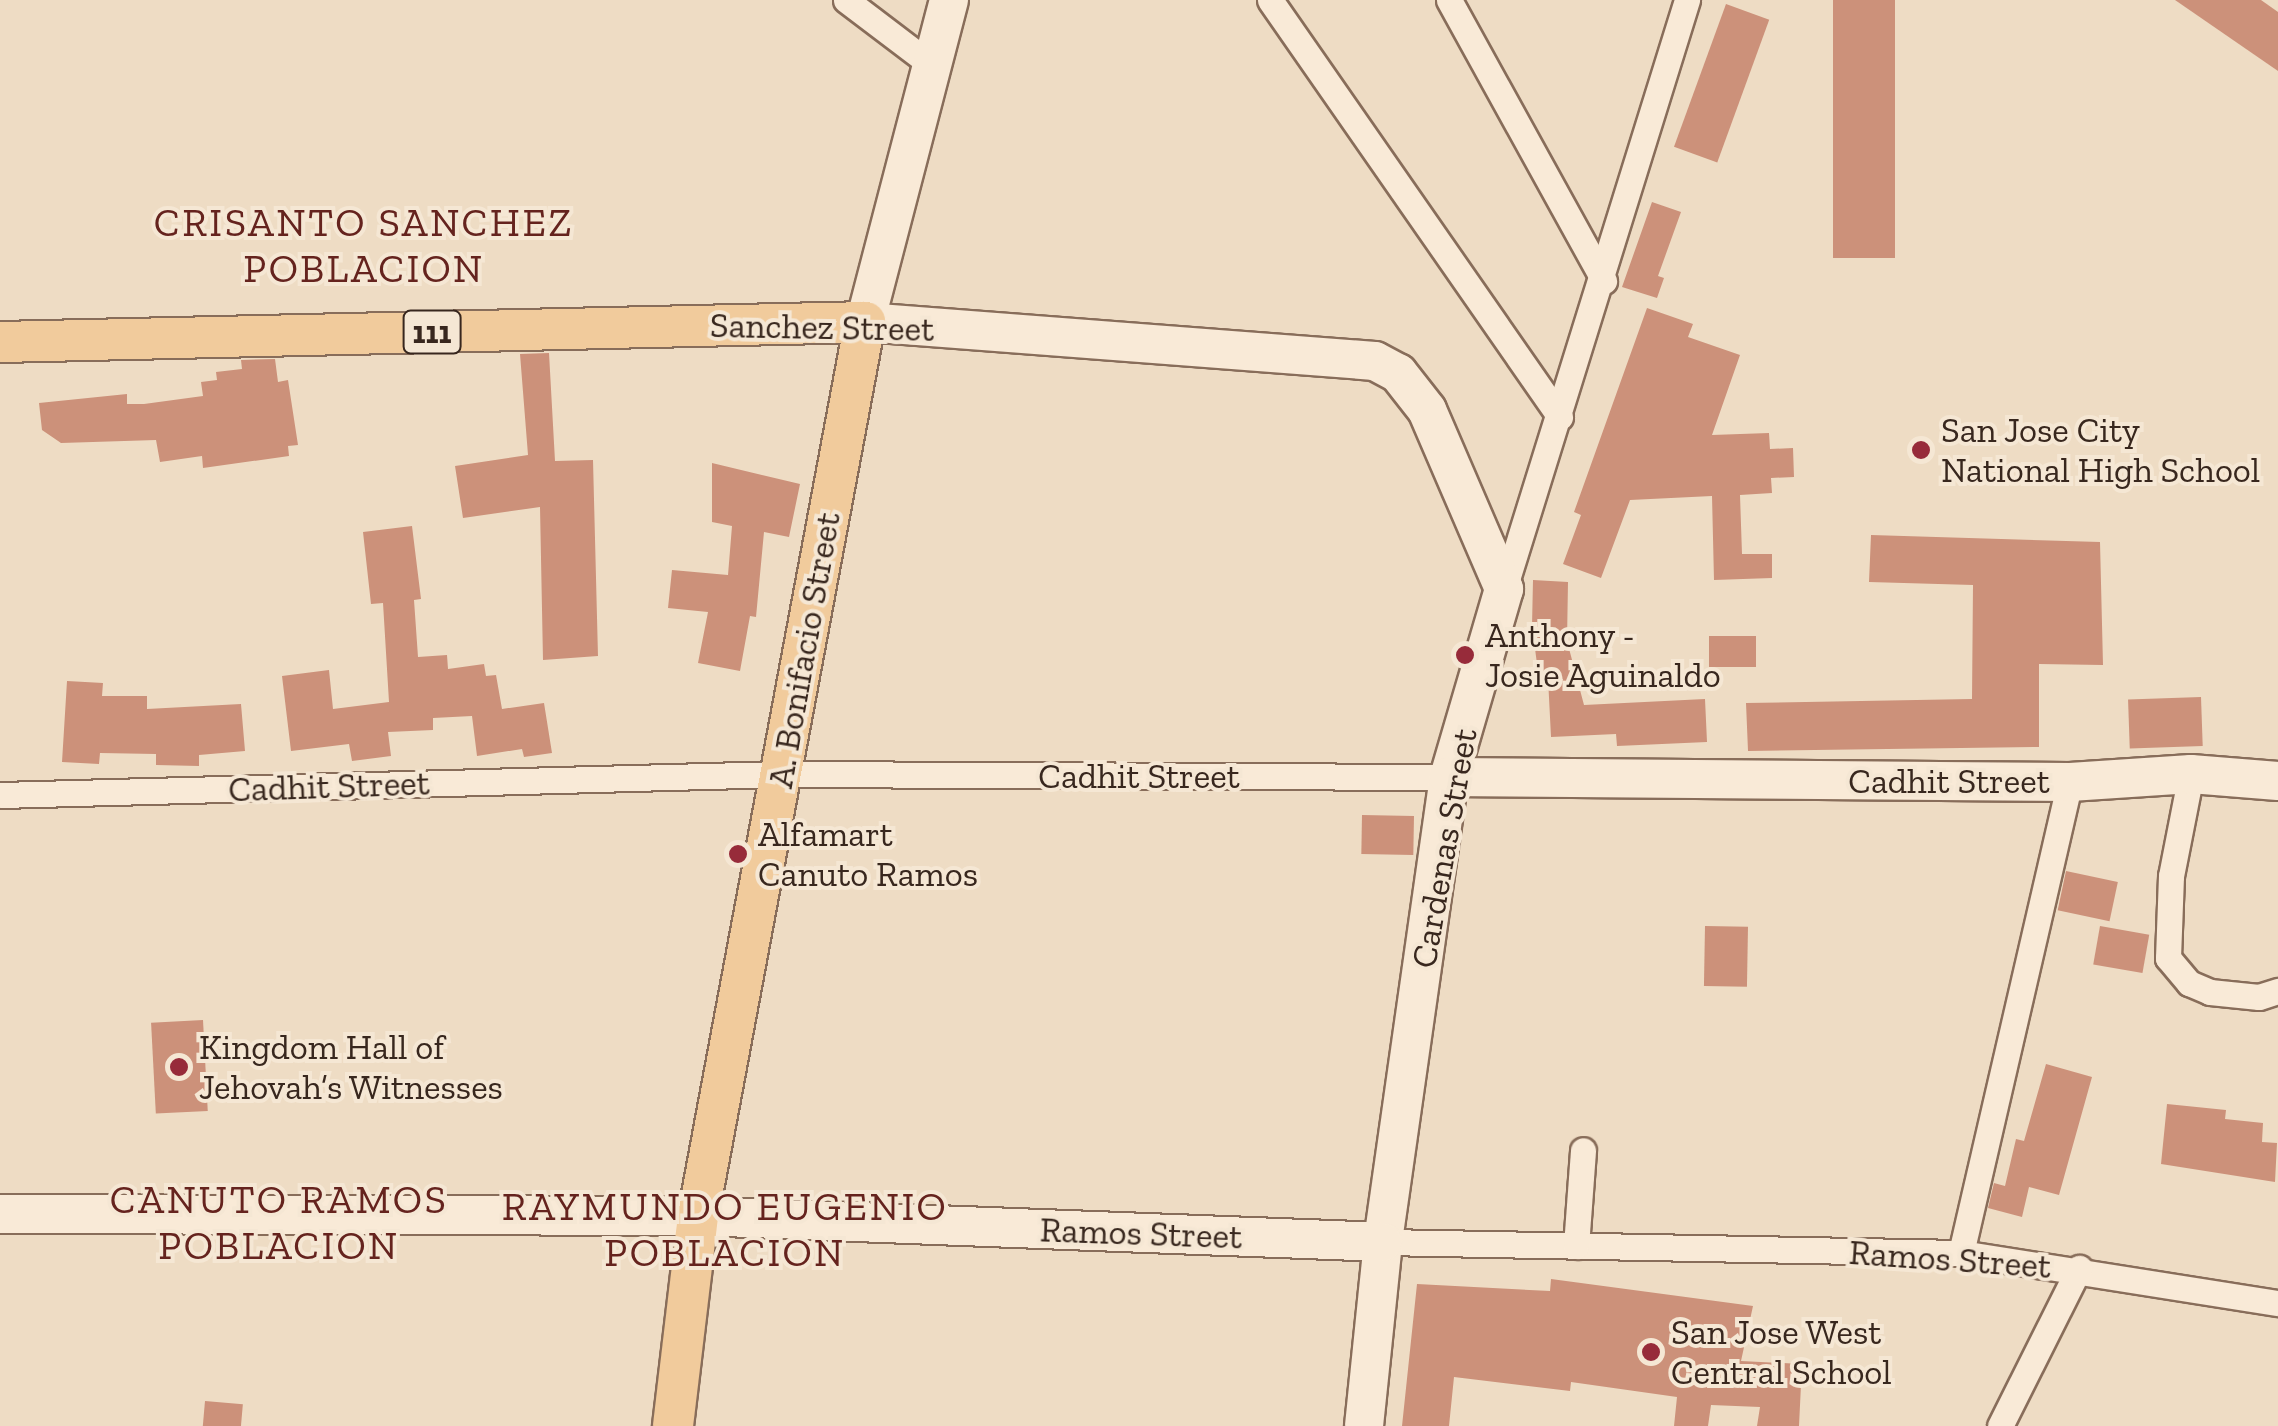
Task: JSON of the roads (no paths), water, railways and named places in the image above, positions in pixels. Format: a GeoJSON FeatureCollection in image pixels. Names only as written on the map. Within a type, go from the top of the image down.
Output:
{"type":"FeatureCollection","features":[{"type":"Feature","properties":{"kind":"main road","name":"Sanchez Street"},"geometry":{"type":"LineString","coordinates":[[0,342],[865,322]]}},
{"type":"Feature","properties":{"kind":"main road","name":"A. Bonifacio Street"},"geometry":{"type":"LineString","coordinates":[[674,1426],[698,1216],[865,322]]}},
{"type":"Feature","properties":{"kind":"street"},"geometry":{"type":"LineString","coordinates":[[846,0],[929,63]]}},
{"type":"Feature","properties":{"kind":"street","name":"A. Bonifacio Street"},"geometry":{"type":"LineString","coordinates":[[865,322],[929,63],[949,0]]}},
{"type":"Feature","properties":{"kind":"street"},"geometry":{"type":"LineString","coordinates":[[1270,0],[1560,417]]}},
{"type":"Feature","properties":{"kind":"street"},"geometry":{"type":"LineString","coordinates":[[1449,0],[1604,280]]}},
{"type":"Feature","properties":{"kind":"street","name":"Cardenas Street"},"geometry":{"type":"LineString","coordinates":[[1364,1426],[1382,1242],[1449,777],[1687,0]]}},
{"type":"Feature","properties":{"kind":"street","name":"Sanchez Street"},"geometry":{"type":"LineString","coordinates":[[865,322],[1375,361],[1398,373],[1427,410],[1504,589]]}},
{"type":"Feature","properties":{"kind":"street","name":"Cadhit Street"},"geometry":{"type":"LineString","coordinates":[[0,796],[781,774],[2070,782],[2190,774],[2278,781]]}},
{"type":"Feature","properties":{"kind":"street"},"geometry":{"type":"LineString","coordinates":[[2190,774],[2171,876],[2168,958],[2190,983],[2210,992],[2259,996],[2278,991]]}},
{"type":"Feature","properties":{"kind":"street"},"geometry":{"type":"LineString","coordinates":[[1960,1254],[2070,782]]}},
{"type":"Feature","properties":{"kind":"street"},"geometry":{"type":"LineString","coordinates":[[1576,1246],[1582,1150]]}},
{"type":"Feature","properties":{"kind":"street","name":"Ramos Street"},"geometry":{"type":"LineString","coordinates":[[0,1214],[698,1216],[1382,1242],[1960,1254],[2079,1268],[2278,1303]]}},
{"type":"Feature","properties":{"kind":"street"},"geometry":{"type":"LineString","coordinates":[[2000,1426],[2079,1268]]}},
{"type":"Feature","properties":{"kind":"place","name":"San Jose City National High School"},"geometry":{"type":"Point","coordinates":[1921,450]}},
{"type":"Feature","properties":{"kind":"place","name":"Anthony - Josie Aguinaldo"},"geometry":{"type":"Point","coordinates":[1465,655]}},
{"type":"Feature","properties":{"kind":"place","name":"Alfamart Canuto Ramos"},"geometry":{"type":"Point","coordinates":[738,854]}},
{"type":"Feature","properties":{"kind":"place","name":"Kingdom Hall of Jehovah’s Witnesses"},"geometry":{"type":"Point","coordinates":[179,1067]}},
{"type":"Feature","properties":{"kind":"place","name":"San Jose West Central School"},"geometry":{"type":"Point","coordinates":[1651,1352]}},
{"type":"Feature","properties":{"kind":"district","name":"CRISANTO SANCHEZ POBLACION"},"geometry":{"type":"Point","coordinates":[364,245]}},
{"type":"Feature","properties":{"kind":"district","name":"CANUTO RAMOS POBLACION"},"geometry":{"type":"Point","coordinates":[279,1222]}},
{"type":"Feature","properties":{"kind":"district","name":"RAYMUNDO EUGENIO POBLACION"},"geometry":{"type":"Point","coordinates":[725,1229]}}]}
